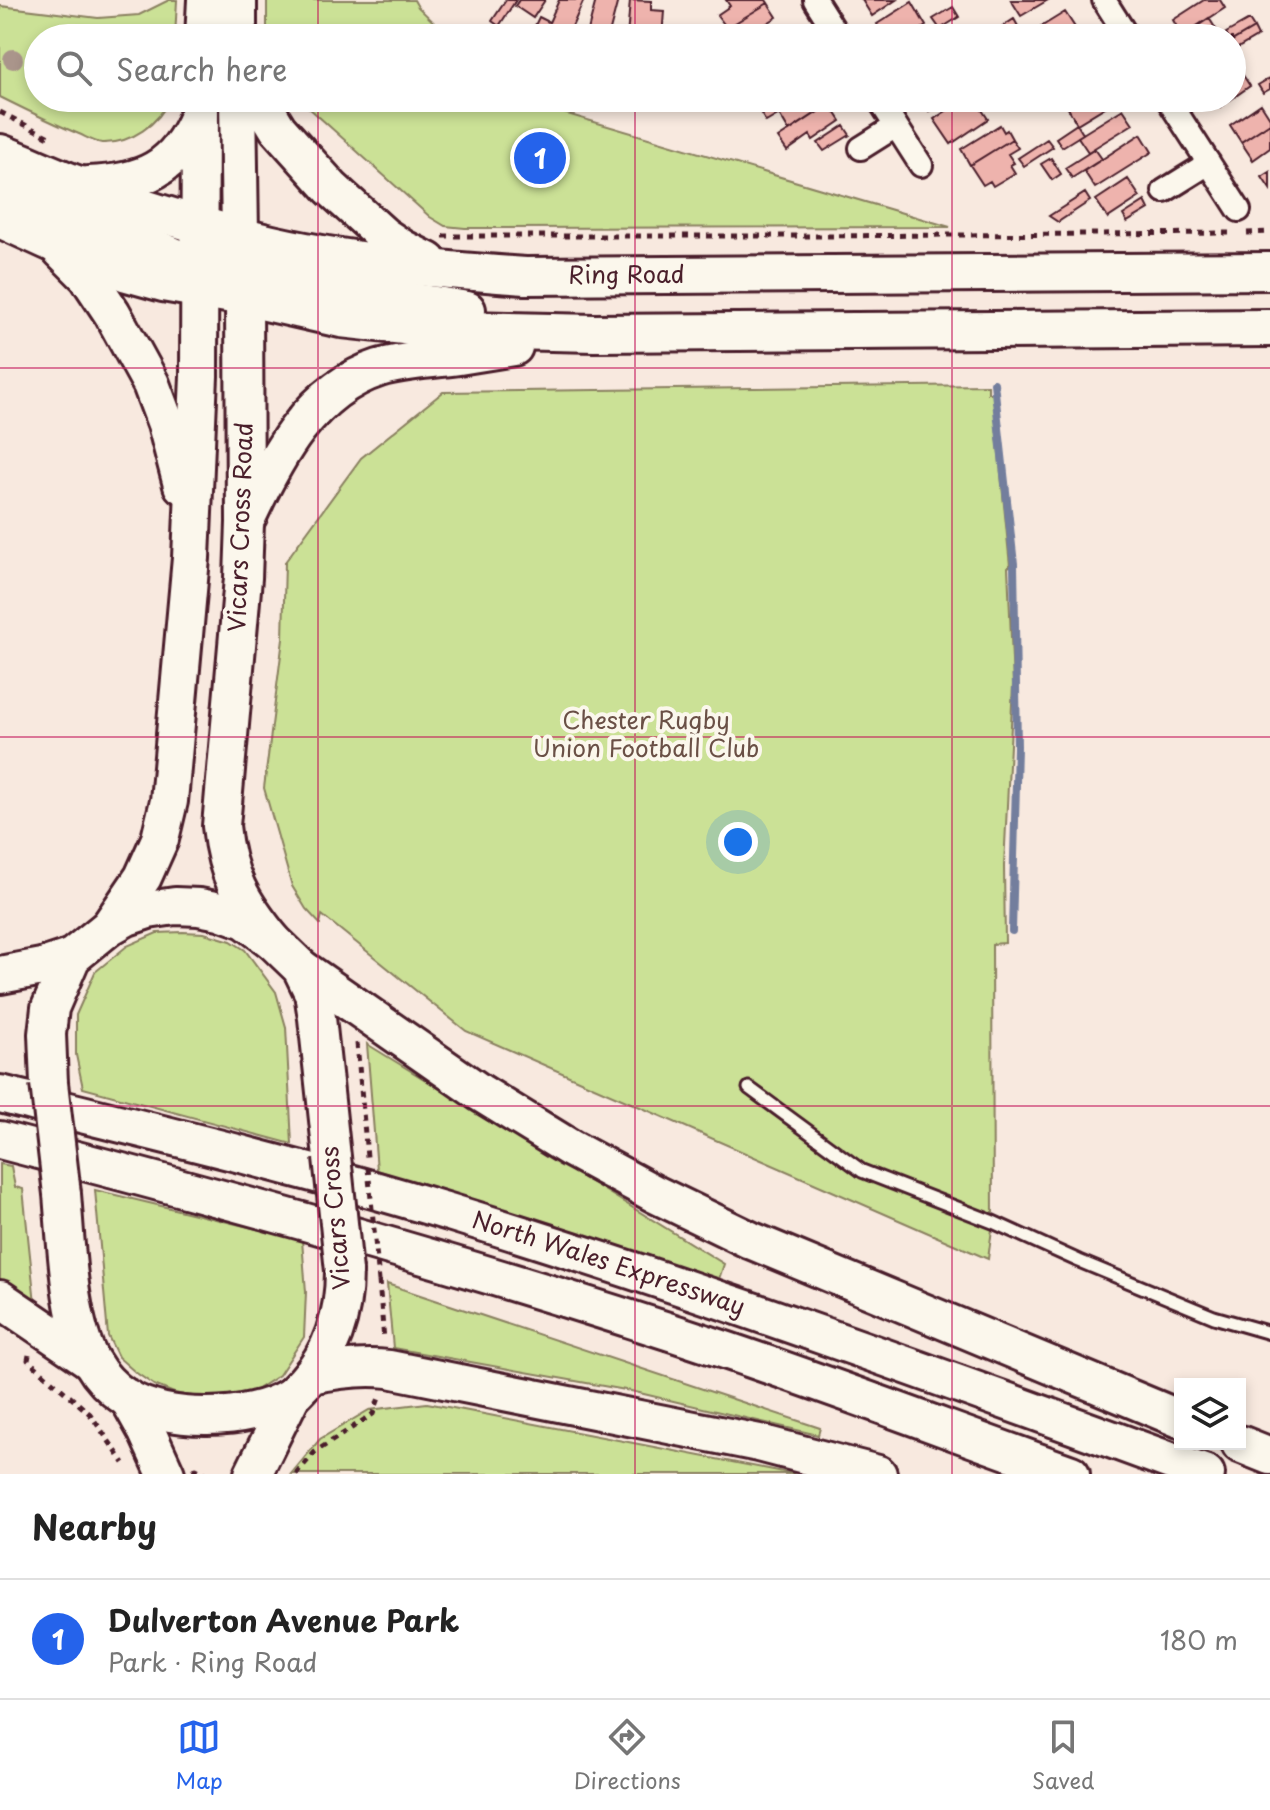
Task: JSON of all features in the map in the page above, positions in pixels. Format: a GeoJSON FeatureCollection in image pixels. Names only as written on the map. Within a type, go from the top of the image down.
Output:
{"type":"FeatureCollection","features":[{"type":"Feature","properties":{"kind":"highway"},"geometry":{"type":"LineString","coordinates":[[205,24],[206,0]]}},
{"type":"Feature","properties":{"kind":"highway"},"geometry":{"type":"LineString","coordinates":[[78,185],[112,184],[152,171],[180,149],[191,132],[198,112]]}},
{"type":"Feature","properties":{"kind":"highway","name":"Vicars Cross Road"},"geometry":{"type":"LineString","coordinates":[[109,927],[143,877],[160,839],[169,801],[191,558],[199,376],[200,112]]}},
{"type":"Feature","properties":{"kind":"highway","name":"Vicars Cross Road"},"geometry":{"type":"LineString","coordinates":[[238,112],[244,297],[245,523],[221,826],[223,851],[237,890],[273,941]]}},
{"type":"Feature","properties":{"kind":"highway"},"geometry":{"type":"LineString","coordinates":[[268,112],[278,129],[331,188],[384,236],[402,248],[444,253]]}},
{"type":"Feature","properties":{"kind":"highway"},"geometry":{"type":"LineString","coordinates":[[0,153],[78,185],[199,225],[212,240],[241,248],[266,269],[320,286],[594,333]]}},
{"type":"Feature","properties":{"kind":"highway"},"geometry":{"type":"LineString","coordinates":[[0,183],[244,297],[360,322],[431,329],[594,333],[1270,328]]}},
{"type":"Feature","properties":{"kind":"highway"},"geometry":{"type":"LineString","coordinates":[[0,219],[127,273],[163,283],[200,279]]}},
{"type":"Feature","properties":{"kind":"highway"},"geometry":{"type":"LineString","coordinates":[[57,245],[88,277],[151,384],[177,460],[191,558]]}},
{"type":"Feature","properties":{"kind":"highway","name":"Ring Road"},"geometry":{"type":"LineString","coordinates":[[241,248],[345,258],[444,253],[525,276],[1270,271]]}},
{"type":"Feature","properties":{"kind":"highway"},"geometry":{"type":"LineString","coordinates":[[245,523],[265,480],[302,422],[338,389],[358,377],[404,362],[460,356],[594,333]]}},
{"type":"Feature","properties":{"kind":"highway","name":"Vicars Cross"},"geometry":{"type":"LineString","coordinates":[[175,906],[220,911],[245,920],[273,941],[301,968],[313,993],[344,1294],[327,1352],[302,1385],[268,1406],[214,1416],[158,1410],[128,1398],[107,1383],[90,1360],[79,1333],[72,1298],[49,1083],[47,1034],[50,1008],[72,957],[109,927],[148,910],[175,906]]}},
{"type":"Feature","properties":{"kind":"highway"},"geometry":{"type":"LineString","coordinates":[[0,975],[42,967],[72,957]]}},
{"type":"Feature","properties":{"kind":"highway"},"geometry":{"type":"LineString","coordinates":[[301,968],[479,1092],[570,1148],[655,1194],[750,1240],[1174,1417]]}},
{"type":"Feature","properties":{"kind":"highway","name":"North Wales Expressway"},"geometry":{"type":"LineString","coordinates":[[0,1094],[210,1145],[448,1212],[741,1306],[1206,1474]]}},
{"type":"Feature","properties":{"kind":"highway","name":"North Wales Expressway"},"geometry":{"type":"LineString","coordinates":[[0,1140],[206,1193],[445,1262],[724,1350],[1071,1474]]}},
{"type":"Feature","properties":{"kind":"highway"},"geometry":{"type":"LineString","coordinates":[[0,1299],[90,1360]]}},
{"type":"Feature","properties":{"kind":"highway"},"geometry":{"type":"LineString","coordinates":[[253,1474],[302,1385],[338,1369],[367,1367],[419,1374],[759,1443],[878,1474]]}},
{"type":"Feature","properties":{"kind":"highway"},"geometry":{"type":"LineString","coordinates":[[128,1398],[166,1474]]}},
{"type":"Feature","properties":{"kind":"highway"},"geometry":{"type":"LineString","coordinates":[[1246,1446],[1270,1456]]}},
{"type":"Feature","properties":{"kind":"street"},"geometry":{"type":"LineString","coordinates":[[815,0],[830,24]]}},
{"type":"Feature","properties":{"kind":"street"},"geometry":{"type":"LineString","coordinates":[[1104,0],[1119,24]]}},
{"type":"Feature","properties":{"kind":"street"},"geometry":{"type":"LineString","coordinates":[[887,112],[921,165]]}},
{"type":"Feature","properties":{"kind":"street"},"geometry":{"type":"LineString","coordinates":[[1176,112],[1239,210]]}},
{"type":"Feature","properties":{"kind":"street"},"geometry":{"type":"LineString","coordinates":[[861,148],[896,126]]}},
{"type":"Feature","properties":{"kind":"street"},"geometry":{"type":"LineString","coordinates":[[1164,191],[1209,163]]}},
{"type":"Feature","properties":{"kind":"lane"},"geometry":{"type":"LineString","coordinates":[[749,1088],[862,1171],[993,1222],[1214,1317],[1270,1333]]}},
{"type":"Feature","properties":{"kind":"path"},"geometry":{"type":"LineString","coordinates":[[0,112],[51,138]]}},
{"type":"Feature","properties":{"kind":"path"},"geometry":{"type":"LineString","coordinates":[[444,253],[817,236],[1270,232]]}},
{"type":"Feature","properties":{"kind":"path"},"geometry":{"type":"LineString","coordinates":[[370,1017],[356,1035],[379,1281]]}},
{"type":"Feature","properties":{"kind":"green space"},"geometry":{"type":"Polygon","coordinates":[[[169,0],[177,0],[176,24],[24,24],[24,109],[0,97],[0,6],[98,18],[139,15],[169,0]]]}},
{"type":"Feature","properties":{"kind":"green space"},"geometry":{"type":"Polygon","coordinates":[[[267,0],[414,0],[436,24],[267,24],[267,0]]]}},
{"type":"Feature","properties":{"kind":"green space"},"geometry":{"type":"Polygon","coordinates":[[[31,112],[162,112],[143,131],[123,140],[102,143],[31,112]]]}},
{"type":"Feature","properties":{"kind":"green space"},"geometry":{"type":"Polygon","coordinates":[[[314,112],[560,112],[950,227],[465,228],[445,226],[430,217],[314,112]]]}},
{"type":"Feature","properties":{"kind":"green space","name":"Chester Rugby Union Football Club"},"geometry":{"type":"Polygon","coordinates":[[[988,385],[988,393],[993,393],[1010,566],[1013,684],[1004,866],[1005,943],[992,944],[993,1222],[988,1259],[466,1031],[322,915],[320,924],[306,909],[292,886],[264,788],[283,639],[285,562],[361,458],[443,392],[988,385]]]}},
{"type":"Feature","properties":{"kind":"green space"},"geometry":{"type":"Polygon","coordinates":[[[157,933],[204,933],[231,941],[245,950],[276,992],[286,1027],[292,1144],[83,1088],[76,1055],[76,1015],[95,972],[127,946],[157,933]]]}},
{"type":"Feature","properties":{"kind":"green space"},"geometry":{"type":"Polygon","coordinates":[[[367,1044],[724,1264],[719,1279],[377,1170],[367,1044]]]}},
{"type":"Feature","properties":{"kind":"green space"},"geometry":{"type":"Polygon","coordinates":[[[0,1164],[11,1166],[15,1187],[23,1189],[35,1303],[0,1284],[0,1164]]]}},
{"type":"Feature","properties":{"kind":"green space"},"geometry":{"type":"Polygon","coordinates":[[[95,1190],[302,1240],[306,1292],[304,1337],[279,1375],[248,1395],[215,1399],[195,1397],[154,1385],[118,1357],[108,1336],[95,1190]]]}},
{"type":"Feature","properties":{"kind":"green space"},"geometry":{"type":"Polygon","coordinates":[[[387,1284],[820,1428],[818,1435],[631,1391],[393,1348],[387,1284]]]}},
{"type":"Feature","properties":{"kind":"green space"},"geometry":{"type":"Polygon","coordinates":[[[427,1403],[794,1474],[291,1474],[320,1439],[369,1410],[427,1403]]]}},
{"type":"Feature","properties":{"kind":"building"},"geometry":{"type":"Polygon","coordinates":[[[506,0],[516,0],[500,24],[492,21],[506,0]]]}},
{"type":"Feature","properties":{"kind":"building"},"geometry":{"type":"Polygon","coordinates":[[[519,0],[545,0],[533,18],[515,6],[519,0]]]}},
{"type":"Feature","properties":{"kind":"building"},"geometry":{"type":"Polygon","coordinates":[[[559,0],[584,0],[573,24],[548,24],[559,0]]]}},
{"type":"Feature","properties":{"kind":"building"},"geometry":{"type":"Polygon","coordinates":[[[596,0],[618,0],[612,24],[590,24],[596,0]]]}},
{"type":"Feature","properties":{"kind":"building"},"geometry":{"type":"Polygon","coordinates":[[[630,0],[651,1],[651,10],[664,11],[663,24],[628,24],[630,0]]]}},
{"type":"Feature","properties":{"kind":"building"},"geometry":{"type":"Polygon","coordinates":[[[726,0],[766,0],[768,3],[734,24],[724,24],[717,15],[730,6],[726,0]]]}},
{"type":"Feature","properties":{"kind":"building"},"geometry":{"type":"Polygon","coordinates":[[[862,0],[896,0],[872,16],[862,0]]]}},
{"type":"Feature","properties":{"kind":"building"},"geometry":{"type":"Polygon","coordinates":[[[1011,0],[1048,0],[1021,16],[1011,0]]]}},
{"type":"Feature","properties":{"kind":"building"},"geometry":{"type":"Polygon","coordinates":[[[1204,0],[1220,0],[1225,8],[1200,24],[1175,24],[1173,20],[1204,0]]]}},
{"type":"Feature","properties":{"kind":"building"},"geometry":{"type":"Polygon","coordinates":[[[912,2],[925,24],[877,24],[912,2]]]}},
{"type":"Feature","properties":{"kind":"building"},"geometry":{"type":"Polygon","coordinates":[[[768,3],[777,17],[766,24],[734,24],[768,3]]]}},
{"type":"Feature","properties":{"kind":"building"},"geometry":{"type":"Polygon","coordinates":[[[953,7],[959,17],[948,24],[936,24],[933,19],[953,7]]]}},
{"type":"Feature","properties":{"kind":"building"},"geometry":{"type":"Polygon","coordinates":[[[1065,12],[1073,24],[1046,24],[1065,12]]]}},
{"type":"Feature","properties":{"kind":"building"},"geometry":{"type":"Polygon","coordinates":[[[539,17],[549,22],[548,24],[536,24],[539,17]]]}},
{"type":"Feature","properties":{"kind":"building"},"geometry":{"type":"Polygon","coordinates":[[[1249,20],[1254,28],[1246,33],[1246,24],[1242,24],[1249,20]]]}},
{"type":"Feature","properties":{"kind":"building"},"geometry":{"type":"Polygon","coordinates":[[[1254,28],[1258,36],[1246,43],[1246,33],[1254,28]]]}},
{"type":"Feature","properties":{"kind":"building"},"geometry":{"type":"Polygon","coordinates":[[[1270,78],[1270,89],[1263,93],[1258,85],[1270,78]]]}},
{"type":"Feature","properties":{"kind":"building"},"geometry":{"type":"Polygon","coordinates":[[[1261,104],[1270,123],[1241,142],[1230,125],[1261,104]]]}},
{"type":"Feature","properties":{"kind":"building"},"geometry":{"type":"Polygon","coordinates":[[[760,112],[783,112],[766,122],[760,112]]]}},
{"type":"Feature","properties":{"kind":"building"},"geometry":{"type":"Polygon","coordinates":[[[782,112],[818,112],[789,131],[779,114],[782,112]]]}},
{"type":"Feature","properties":{"kind":"building"},"geometry":{"type":"Polygon","coordinates":[[[818,112],[835,112],[841,121],[813,140],[810,135],[787,151],[778,138],[818,112]]]}},
{"type":"Feature","properties":{"kind":"building"},"geometry":{"type":"Polygon","coordinates":[[[945,112],[983,112],[988,119],[951,144],[934,119],[945,112]]]}},
{"type":"Feature","properties":{"kind":"building"},"geometry":{"type":"Polygon","coordinates":[[[1070,112],[1097,112],[1077,124],[1070,112]]]}},
{"type":"Feature","properties":{"kind":"building"},"geometry":{"type":"Polygon","coordinates":[[[1118,112],[1125,112],[1133,124],[1088,152],[1078,137],[1118,112]]]}},
{"type":"Feature","properties":{"kind":"building"},"geometry":{"type":"Polygon","coordinates":[[[1270,123],[1270,148],[1253,160],[1241,142],[1270,123]]]}},
{"type":"Feature","properties":{"kind":"building"},"geometry":{"type":"Polygon","coordinates":[[[1077,124],[1083,134],[1062,147],[1056,138],[1077,124]]]}},
{"type":"Feature","properties":{"kind":"building"},"geometry":{"type":"Polygon","coordinates":[[[1000,125],[1012,139],[970,165],[961,149],[1000,125]]]}},
{"type":"Feature","properties":{"kind":"building"},"geometry":{"type":"Polygon","coordinates":[[[844,126],[850,135],[824,151],[818,143],[844,126]]]}},
{"type":"Feature","properties":{"kind":"building"},"geometry":{"type":"Polygon","coordinates":[[[1141,134],[1152,152],[1095,188],[1084,171],[1141,134]]]}},
{"type":"Feature","properties":{"kind":"building"},"geometry":{"type":"Polygon","coordinates":[[[1012,139],[1018,148],[1008,154],[1014,163],[1010,165],[1015,173],[993,186],[990,181],[983,185],[970,165],[1012,139]]]}},
{"type":"Feature","properties":{"kind":"building"},"geometry":{"type":"Polygon","coordinates":[[[1047,139],[1053,147],[1024,166],[1018,158],[1047,139]]]}},
{"type":"Feature","properties":{"kind":"building"},"geometry":{"type":"Polygon","coordinates":[[[1095,149],[1102,159],[1072,178],[1065,168],[1095,149]]]}},
{"type":"Feature","properties":{"kind":"building"},"geometry":{"type":"Polygon","coordinates":[[[1051,158],[1061,174],[1052,180],[1041,164],[1051,158]]]}},
{"type":"Feature","properties":{"kind":"building"},"geometry":{"type":"Polygon","coordinates":[[[1270,172],[1270,189],[1262,177],[1270,172]]]}},
{"type":"Feature","properties":{"kind":"building"},"geometry":{"type":"Polygon","coordinates":[[[1128,179],[1140,197],[1108,218],[1096,200],[1128,179]]]}},
{"type":"Feature","properties":{"kind":"building"},"geometry":{"type":"Polygon","coordinates":[[[1085,193],[1090,201],[1058,222],[1049,216],[1085,193]]]}},
{"type":"Feature","properties":{"kind":"building"},"geometry":{"type":"Polygon","coordinates":[[[1145,201],[1149,209],[1127,222],[1123,215],[1145,201]]]}},
{"type":"Feature","properties":{"kind":"waterway"},"geometry":{"type":"LineString","coordinates":[[994,383],[1014,564],[1017,747],[1012,931]]}},
{"type":"Feature","properties":{"kind":"place","name":"Dulverton Avenue Park"},"geometry":{"type":"Point","coordinates":[540,158]}}]}
